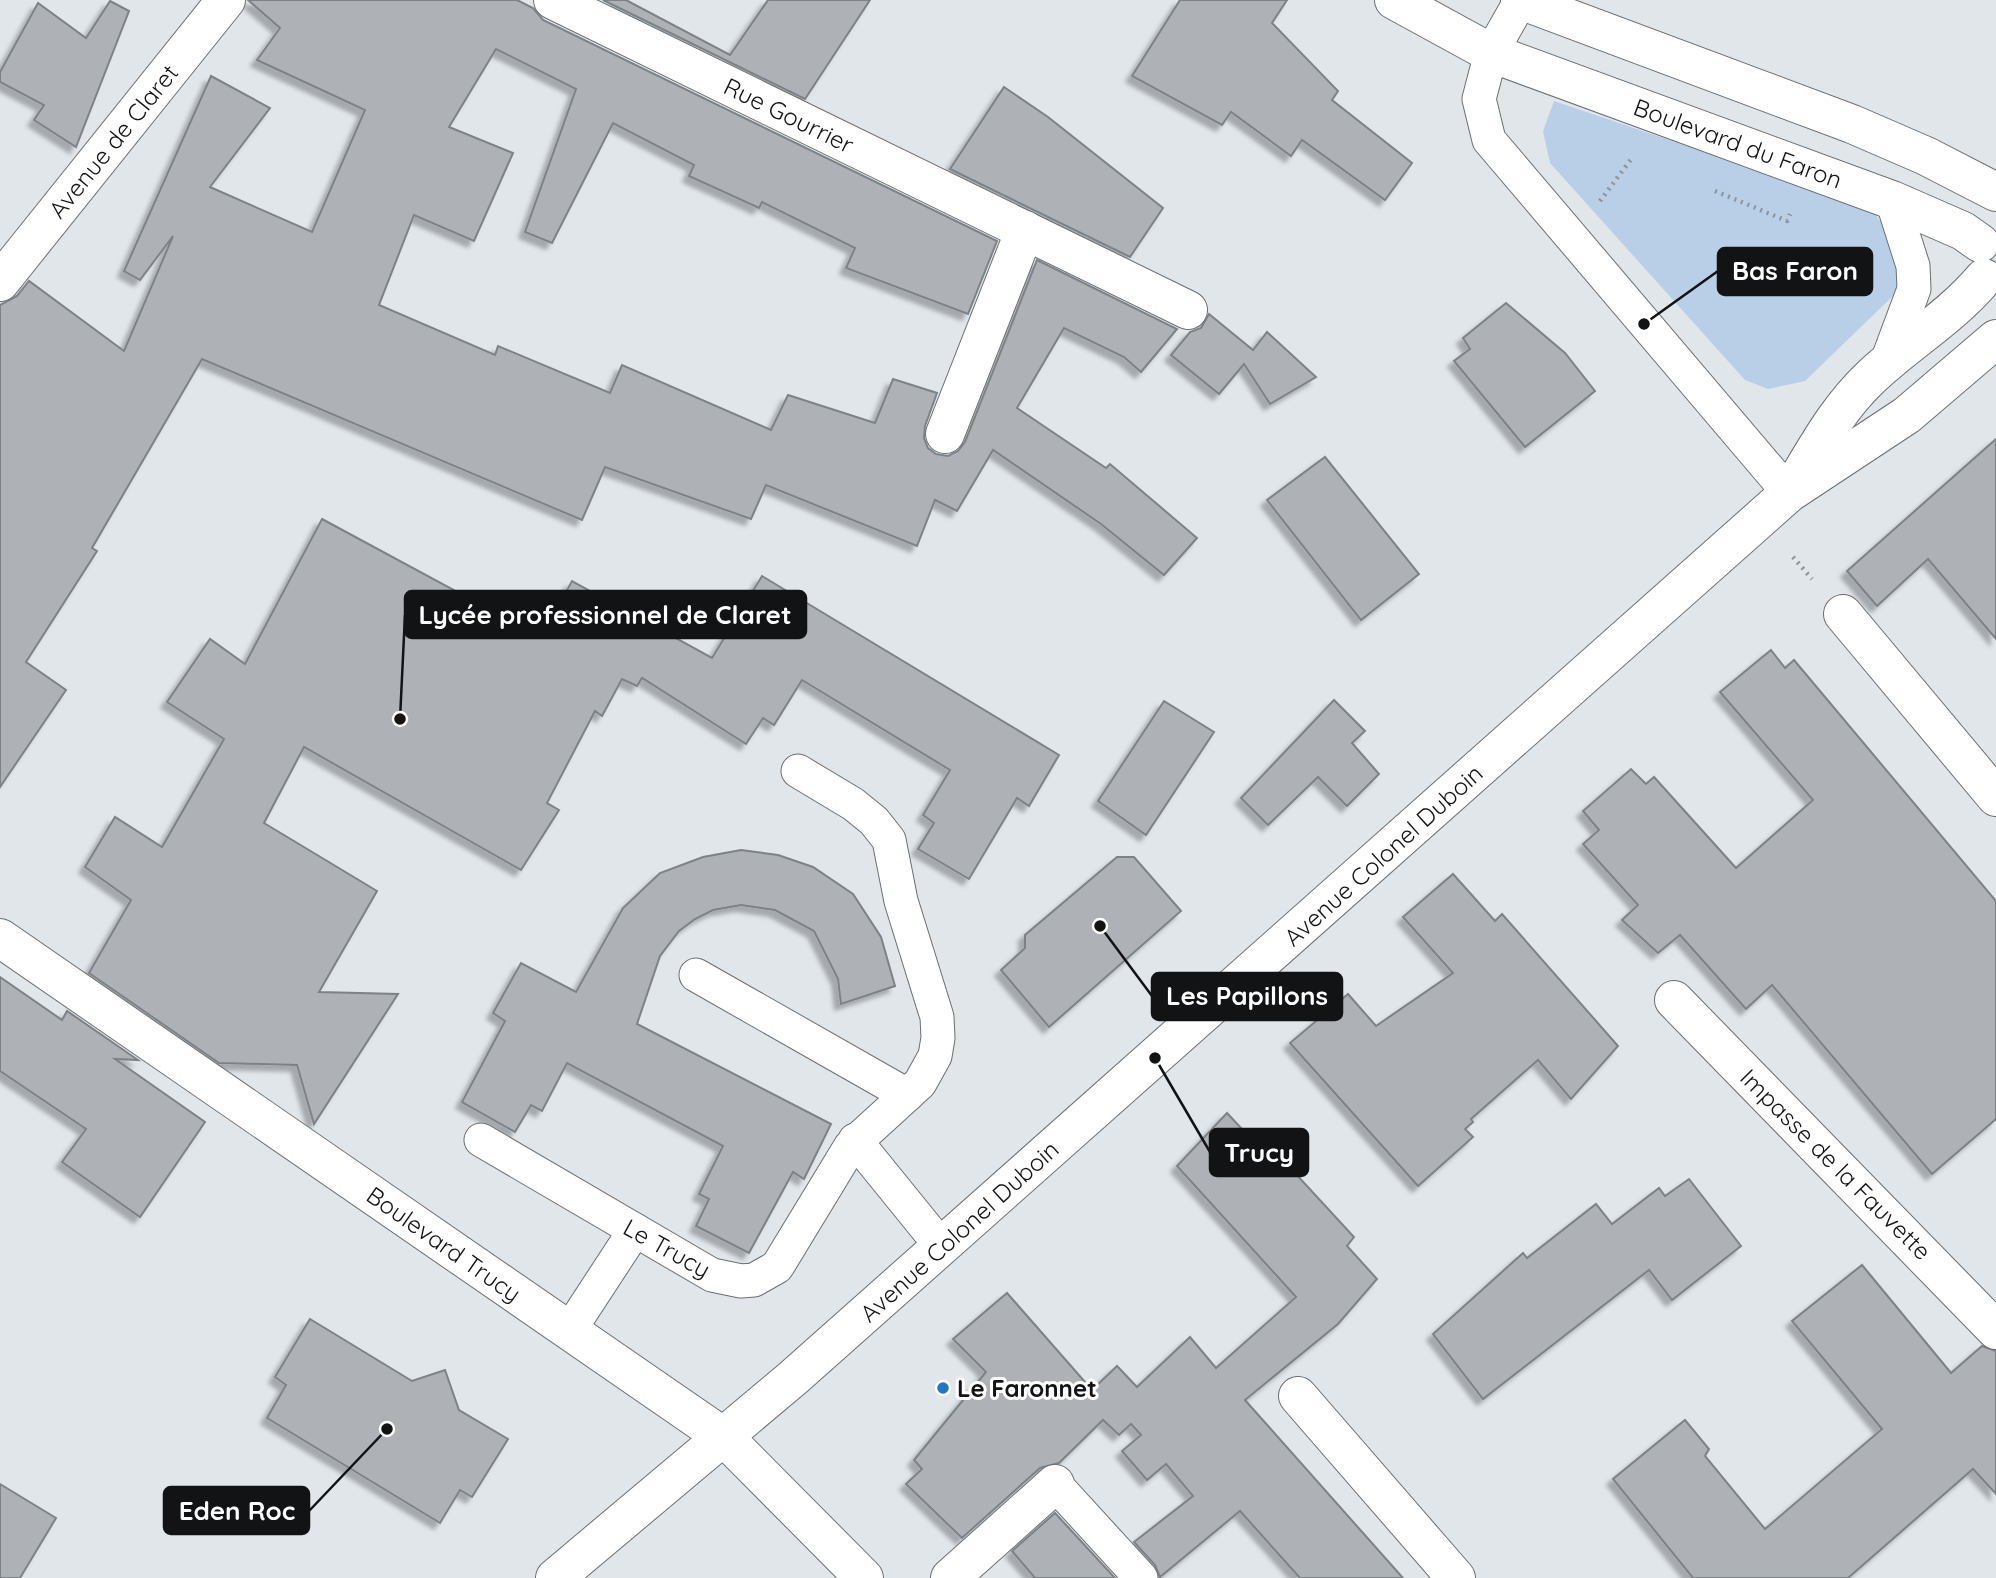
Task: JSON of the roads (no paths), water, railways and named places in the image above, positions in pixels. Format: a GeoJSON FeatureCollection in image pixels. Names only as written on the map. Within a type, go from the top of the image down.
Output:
{"type":"FeatureCollection","features":[{"type":"Feature","properties":{"kind":"street","name":"Avenue de Claret"},"geometry":{"type":"LineString","coordinates":[[0,282],[226,0]]}},
{"type":"Feature","properties":{"kind":"street","name":"Rue Gourrier"},"geometry":{"type":"LineString","coordinates":[[554,0],[1188,310]]}},
{"type":"Feature","properties":{"kind":"street","name":"Boulevard du Faron"},"geometry":{"type":"LineString","coordinates":[[1394,0],[1491,54],[1892,200],[1963,231],[1989,257]]}},
{"type":"Feature","properties":{"kind":"street"},"geometry":{"type":"LineString","coordinates":[[1521,0],[1853,124],[1926,156],[1996,192]]}},
{"type":"Feature","properties":{"kind":"street"},"geometry":{"type":"LineString","coordinates":[[945,434],[1025,230]]}},
{"type":"Feature","properties":{"kind":"street","name":"Avenue Colonel Duboin"},"geometry":{"type":"LineString","coordinates":[[1789,493],[1837,414],[1886,363],[1947,317],[1989,257]]}},
{"type":"Feature","properties":{"kind":"street","name":"Avenue Colonel Duboin"},"geometry":{"type":"LineString","coordinates":[[555,1578],[724,1438],[1789,493],[1907,415],[1996,339]]}},
{"type":"Feature","properties":{"kind":"street"},"geometry":{"type":"LineString","coordinates":[[1843,614],[1996,797]]}},
{"type":"Feature","properties":{"kind":"street","name":"Boulevard Trucy"},"geometry":{"type":"LineString","coordinates":[[0,938],[724,1438],[864,1578]]}},
{"type":"Feature","properties":{"kind":"street","name":"Impasse de la Fauvette"},"geometry":{"type":"LineString","coordinates":[[1674,1000],[1996,1330]]}},
{"type":"Feature","properties":{"kind":"street"},"geometry":{"type":"LineString","coordinates":[[1298,1396],[1456,1578]]}},
{"type":"Feature","properties":{"kind":"street"},"geometry":{"type":"LineString","coordinates":[[950,1578],[1055,1483]]}},
{"type":"Feature","properties":{"kind":"lane"},"geometry":{"type":"LineString","coordinates":[[1521,0],[1491,54],[1479,99],[1489,140],[1789,493]]}},
{"type":"Feature","properties":{"kind":"lane"},"geometry":{"type":"LineString","coordinates":[[1886,363],[1914,289],[1911,256],[1892,200]]}},
{"type":"Feature","properties":{"kind":"lane","name":"Le Trucy"},"geometry":{"type":"LineString","coordinates":[[481,1140],[712,1275],[741,1281],[766,1275],[777,1267],[856,1140],[907,1095],[929,1069],[935,1055],[937,1017],[901,901],[894,856],[888,840],[874,821],[798,771]]}},
{"type":"Feature","properties":{"kind":"lane"},"geometry":{"type":"LineString","coordinates":[[696,975],[907,1095]]}},
{"type":"Feature","properties":{"kind":"lane"},"geometry":{"type":"LineString","coordinates":[[856,1140],[941,1246]]}},
{"type":"Feature","properties":{"kind":"lane"},"geometry":{"type":"LineString","coordinates":[[569,1331],[635,1230]]}},
{"type":"Feature","properties":{"kind":"lane"},"geometry":{"type":"LineString","coordinates":[[1055,1483],[1141,1578]]}},
{"type":"Feature","properties":{"kind":"place","name":"Bas Faron"},"geometry":{"type":"Point","coordinates":[1644,324]}},
{"type":"Feature","properties":{"kind":"place","name":"Lycée professionnel de Claret"},"geometry":{"type":"Point","coordinates":[400,719]}},
{"type":"Feature","properties":{"kind":"place","name":"Les Papillons"},"geometry":{"type":"Point","coordinates":[1100,926]}},
{"type":"Feature","properties":{"kind":"place","name":"Trucy"},"geometry":{"type":"Point","coordinates":[1155,1058]}},
{"type":"Feature","properties":{"kind":"place","name":"Le Faronnet"},"geometry":{"type":"Point","coordinates":[943,1388]}},
{"type":"Feature","properties":{"kind":"place","name":"Eden Roc"},"geometry":{"type":"Point","coordinates":[387,1429]}}]}
